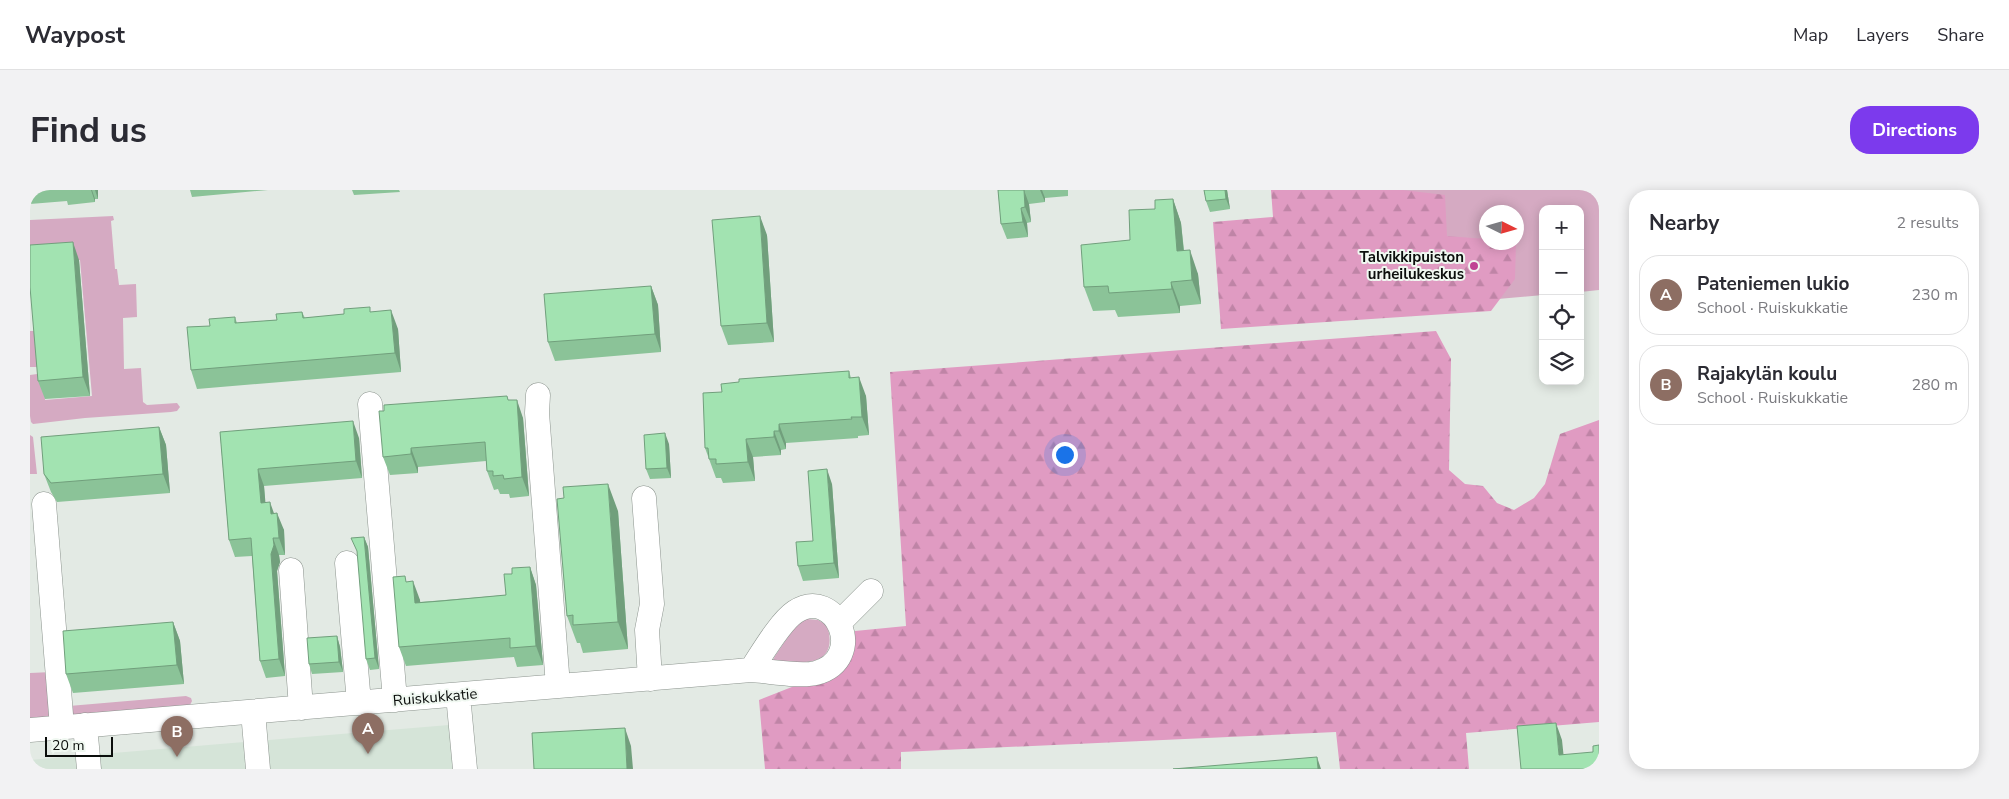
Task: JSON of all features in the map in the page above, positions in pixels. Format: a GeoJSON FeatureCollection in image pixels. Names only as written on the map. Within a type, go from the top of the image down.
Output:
{"type":"FeatureCollection","features":[{"type":"Feature","properties":{"kind":"street"},"geometry":{"type":"LineString","coordinates":[[538,395],[537,422],[558,686]]}},
{"type":"Feature","properties":{"kind":"street"},"geometry":{"type":"LineString","coordinates":[[370,404],[395,700]]}},
{"type":"Feature","properties":{"kind":"street"},"geometry":{"type":"LineString","coordinates":[[644,498],[652,604],[647,630],[650,679]]}},
{"type":"Feature","properties":{"kind":"street"},"geometry":{"type":"LineString","coordinates":[[44,504],[73,726],[89,769]]}},
{"type":"Feature","properties":{"kind":"street"},"geometry":{"type":"LineString","coordinates":[[347,564],[359,703]]}},
{"type":"Feature","properties":{"kind":"street"},"geometry":{"type":"LineString","coordinates":[[291,570],[301,708]]}},
{"type":"Feature","properties":{"kind":"street"},"geometry":{"type":"LineString","coordinates":[[751,670],[787,619],[798,610],[810,607],[823,609],[835,616],[839,622],[871,591]]}},
{"type":"Feature","properties":{"kind":"street","name":"Ruiskukkatie"},"geometry":{"type":"LineString","coordinates":[[30,730],[751,670],[810,674],[830,666],[839,656],[843,643],[842,629],[839,622]]}},
{"type":"Feature","properties":{"kind":"street"},"geometry":{"type":"LineString","coordinates":[[458,695],[465,769]]}},
{"type":"Feature","properties":{"kind":"street"},"geometry":{"type":"LineString","coordinates":[[253,712],[258,769]]}},
{"type":"Feature","properties":{"kind":"shaded area","name":"Talvikkipuiston urheilukeskus"},"geometry":{"type":"Polygon","coordinates":[[[1398,190],[1599,190],[1599,290],[1584,292],[1584,205],[1539,205],[1539,295],[1408,307],[1398,190]]]}},
{"type":"Feature","properties":{"kind":"shaded area"},"geometry":{"type":"Polygon","coordinates":[[[113,216],[114,220],[111,221],[115,269],[117,269],[119,285],[136,284],[137,317],[123,318],[124,369],[141,368],[143,402],[147,405],[177,403],[180,407],[177,411],[171,412],[33,424],[30,416],[30,375],[44,373],[45,400],[92,396],[80,260],[35,262],[30,276],[30,220],[113,216]]]}},
{"type":"Feature","properties":{"kind":"shaded area"},"geometry":{"type":"Polygon","coordinates":[[[30,331],[44,331],[46,367],[30,367],[30,331]]]}},
{"type":"Feature","properties":{"kind":"shaded area"},"geometry":{"type":"Polygon","coordinates":[[[30,435],[33,437],[37,474],[30,474],[30,435]]]}},
{"type":"Feature","properties":{"kind":"shaded area"},"geometry":{"type":"Polygon","coordinates":[[[807,619],[818,620],[827,625],[830,639],[828,649],[823,656],[806,662],[773,660],[796,625],[807,619]]]}},
{"type":"Feature","properties":{"kind":"shaded area"},"geometry":{"type":"Polygon","coordinates":[[[52,672],[55,716],[30,718],[30,673],[52,672]]]}},
{"type":"Feature","properties":{"kind":"shaded area"},"geometry":{"type":"Polygon","coordinates":[[[186,696],[191,698],[190,705],[70,715],[69,706],[186,696]]]}},
{"type":"Feature","properties":{"kind":"shaded area"},"geometry":{"type":"Polygon","coordinates":[[[449,725],[453,769],[30,769],[30,760],[449,725]]]}},
{"type":"Feature","properties":{"kind":"green space"},"geometry":{"type":"Polygon","coordinates":[[[1271,190],[1403,190],[1445,195],[1447,236],[1479,238],[1479,250],[1516,250],[1515,279],[1491,311],[1221,329],[1213,222],[1273,217],[1271,190]]]}},
{"type":"Feature","properties":{"kind":"green space"},"geometry":{"type":"Polygon","coordinates":[[[1436,331],[1451,359],[1449,470],[1465,484],[1483,486],[1497,503],[1514,510],[1534,498],[1545,484],[1560,434],[1599,420],[1599,722],[1466,733],[1469,769],[1340,769],[1336,732],[901,752],[901,769],[765,769],[759,700],[802,683],[852,654],[855,631],[906,626],[890,372],[1436,331]]]}},
{"type":"Feature","properties":{"kind":"building"},"geometry":{"type":"Polygon","coordinates":[[[998,190],[1024,190],[1025,207],[1021,208],[1023,222],[1001,224],[998,190]]]}},
{"type":"Feature","properties":{"kind":"building"},"geometry":{"type":"Polygon","coordinates":[[[1204,190],[1225,190],[1226,199],[1206,201],[1204,190]]]}},
{"type":"Feature","properties":{"kind":"building"},"geometry":{"type":"Polygon","coordinates":[[[1173,199],[1177,251],[1190,250],[1192,280],[1171,282],[1172,289],[1109,293],[1108,286],[1084,287],[1081,245],[1130,240],[1129,210],[1155,209],[1155,200],[1173,199]]]}},
{"type":"Feature","properties":{"kind":"building"},"geometry":{"type":"Polygon","coordinates":[[[760,216],[767,323],[721,326],[712,220],[760,216]]]}},
{"type":"Feature","properties":{"kind":"building"},"geometry":{"type":"Polygon","coordinates":[[[73,242],[83,377],[38,381],[30,287],[30,245],[73,242]]]}},
{"type":"Feature","properties":{"kind":"building"},"geometry":{"type":"Polygon","coordinates":[[[651,286],[655,334],[548,342],[544,294],[651,286]]]}},
{"type":"Feature","properties":{"kind":"building"},"geometry":{"type":"Polygon","coordinates":[[[370,307],[370,312],[391,310],[395,353],[191,370],[187,327],[210,326],[209,319],[235,317],[235,323],[277,320],[276,314],[302,312],[303,318],[344,314],[344,309],[370,307]]]}},
{"type":"Feature","properties":{"kind":"building"},"geometry":{"type":"Polygon","coordinates":[[[849,371],[849,378],[859,377],[862,417],[779,424],[779,431],[774,431],[774,437],[746,439],[748,462],[716,464],[716,459],[709,459],[708,448],[705,448],[703,393],[722,392],[721,384],[739,382],[739,379],[849,371]]]}},
{"type":"Feature","properties":{"kind":"building"},"geometry":{"type":"Polygon","coordinates":[[[507,396],[508,400],[517,400],[522,477],[504,479],[503,475],[493,476],[493,471],[487,471],[485,442],[411,448],[411,454],[383,457],[379,411],[384,411],[384,405],[507,396]]]}},
{"type":"Feature","properties":{"kind":"building"},"geometry":{"type":"Polygon","coordinates":[[[353,421],[356,461],[258,469],[261,503],[270,502],[271,514],[277,513],[279,538],[273,538],[274,545],[271,554],[279,659],[260,661],[251,538],[229,540],[220,432],[353,421]]]}},
{"type":"Feature","properties":{"kind":"building"},"geometry":{"type":"Polygon","coordinates":[[[159,427],[163,474],[51,483],[44,474],[41,437],[159,427]]]}},
{"type":"Feature","properties":{"kind":"building"},"geometry":{"type":"Polygon","coordinates":[[[665,433],[667,468],[646,469],[644,435],[665,433]]]}},
{"type":"Feature","properties":{"kind":"building"},"geometry":{"type":"Polygon","coordinates":[[[827,469],[834,563],[798,566],[796,542],[813,541],[808,471],[827,469]]]}},
{"type":"Feature","properties":{"kind":"building"},"geometry":{"type":"Polygon","coordinates":[[[608,484],[618,622],[573,625],[573,615],[567,616],[557,499],[564,498],[563,487],[608,484]]]}},
{"type":"Feature","properties":{"kind":"building"},"geometry":{"type":"Polygon","coordinates":[[[364,537],[375,658],[366,659],[357,551],[351,538],[364,537]]]}},
{"type":"Feature","properties":{"kind":"building"},"geometry":{"type":"Polygon","coordinates":[[[530,567],[536,646],[510,648],[510,638],[399,647],[393,577],[405,576],[406,582],[413,581],[415,603],[506,595],[504,574],[512,574],[512,568],[530,567]]]}},
{"type":"Feature","properties":{"kind":"building"},"geometry":{"type":"Polygon","coordinates":[[[173,622],[177,665],[66,674],[63,631],[173,622]]]}},
{"type":"Feature","properties":{"kind":"building"},"geometry":{"type":"Polygon","coordinates":[[[337,636],[339,662],[309,664],[307,638],[337,636]]]}},
{"type":"Feature","properties":{"kind":"building"},"geometry":{"type":"Polygon","coordinates":[[[1556,723],[1559,755],[1593,752],[1593,746],[1599,745],[1599,769],[1521,769],[1517,726],[1556,723]]]}},
{"type":"Feature","properties":{"kind":"building"},"geometry":{"type":"Polygon","coordinates":[[[625,728],[627,769],[534,769],[532,733],[625,728]]]}},
{"type":"Feature","properties":{"kind":"building"},"geometry":{"type":"Polygon","coordinates":[[[1317,757],[1318,769],[1173,769],[1317,757]]]}},
{"type":"Feature","properties":{"kind":"place","name":"Talvikkipuiston urheilukeskus"},"geometry":{"type":"Point","coordinates":[1474,266]}},
{"type":"Feature","properties":{"kind":"place","name":"Pateniemen lukio"},"geometry":{"type":"Point","coordinates":[368,754]}},
{"type":"Feature","properties":{"kind":"place","name":"Rajakylän koulu"},"geometry":{"type":"Point","coordinates":[177,757]}}]}
